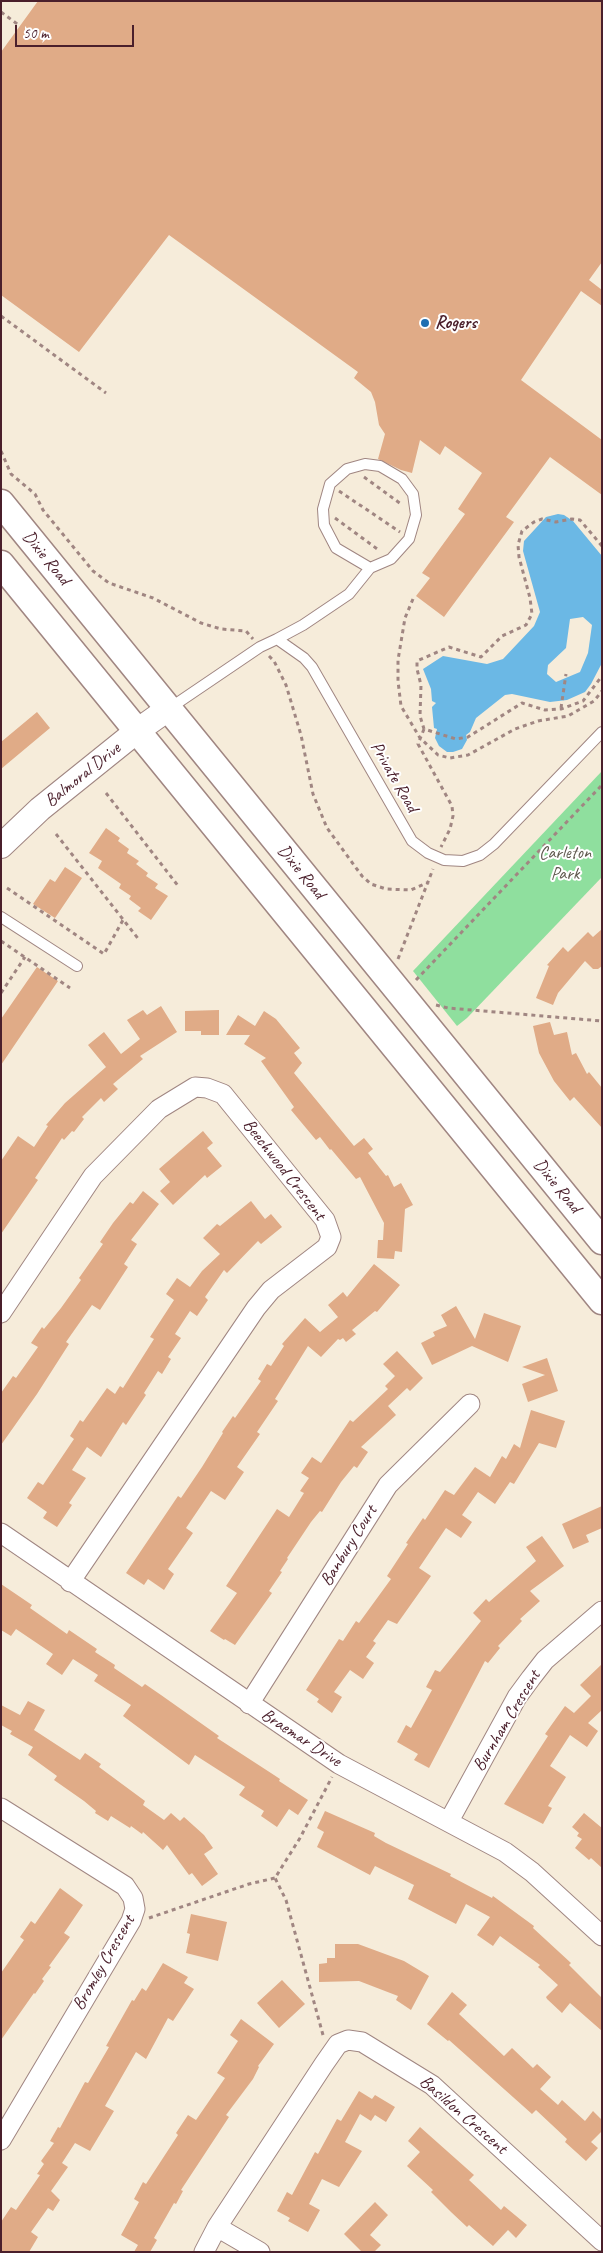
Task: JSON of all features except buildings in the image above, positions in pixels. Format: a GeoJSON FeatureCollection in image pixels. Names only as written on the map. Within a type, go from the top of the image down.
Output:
{"type":"FeatureCollection","features":[{"type":"Feature","properties":{"kind":"main road","name":"Dixie Road"},"geometry":{"type":"LineString","coordinates":[[1,503],[602,1241]]}},
{"type":"Feature","properties":{"kind":"main road"},"geometry":{"type":"LineString","coordinates":[[1,564],[602,1301]]}},
{"type":"Feature","properties":{"kind":"street","name":"Balmoral Drive"},"geometry":{"type":"LineString","coordinates":[[1,846],[40,809],[168,709]]}},
{"type":"Feature","properties":{"kind":"street","name":"Beechwood Crescent"},"geometry":{"type":"LineString","coordinates":[[1,1313],[93,1176],[160,1109],[195,1087],[207,1088],[223,1094],[325,1220],[331,1237],[327,1247],[272,1290],[256,1308],[70,1582]]}},
{"type":"Feature","properties":{"kind":"street","name":"Banbury Court"},"geometry":{"type":"LineString","coordinates":[[249,1704],[388,1485],[470,1404]]}},
{"type":"Feature","properties":{"kind":"street","name":"Braemar Drive"},"geometry":{"type":"LineString","coordinates":[[1,1533],[70,1582],[339,1764],[398,1797],[449,1821],[505,1852],[532,1872],[602,1936]]}},
{"type":"Feature","properties":{"kind":"street","name":"Burnham Crescent"},"geometry":{"type":"LineString","coordinates":[[449,1821],[517,1697],[546,1660],[602,1611]]}},
{"type":"Feature","properties":{"kind":"street","name":"Bromley Crescent"},"geometry":{"type":"LineString","coordinates":[[1,1808],[125,1886],[133,1898],[134,1909],[131,1921],[1,2140]]}},
{"type":"Feature","properties":{"kind":"street","name":"Basildon Crescent"},"geometry":{"type":"LineString","coordinates":[[338,2044],[348,2040],[362,2042],[432,2085],[602,2240]]}},
{"type":"Feature","properties":{"kind":"street"},"geometry":{"type":"LineString","coordinates":[[204,2252],[217,2228],[338,2044]]}},
{"type":"Feature","properties":{"kind":"street"},"geometry":{"type":"LineString","coordinates":[[217,2228],[260,2252]]}},
{"type":"Feature","properties":{"kind":"lane"},"geometry":{"type":"LineString","coordinates":[[168,709],[260,647],[303,625],[349,594],[370,568],[390,559],[409,539],[416,515],[413,494],[402,479],[380,466],[365,464],[351,467],[330,484],[323,509],[324,525],[336,548],[370,568]]}},
{"type":"Feature","properties":{"kind":"lane","name":"Private Road"},"geometry":{"type":"LineString","coordinates":[[277,638],[304,658],[312,667],[412,841],[428,853],[444,860],[464,861],[480,855],[494,844],[602,732]]}},
{"type":"Feature","properties":{"kind":"lane"},"geometry":{"type":"LineString","coordinates":[[1,916],[78,966]]}},
{"type":"Feature","properties":{"kind":"path"},"geometry":{"type":"LineString","coordinates":[[1,12],[20,26]]}},
{"type":"Feature","properties":{"kind":"path"},"geometry":{"type":"LineString","coordinates":[[1,316],[106,394]]}},
{"type":"Feature","properties":{"kind":"path"},"geometry":{"type":"LineString","coordinates":[[351,467],[416,515]]}},
{"type":"Feature","properties":{"kind":"path"},"geometry":{"type":"LineString","coordinates":[[330,484],[409,539]]}},
{"type":"Feature","properties":{"kind":"path"},"geometry":{"type":"LineString","coordinates":[[323,509],[390,559]]}},
{"type":"Feature","properties":{"kind":"path"},"geometry":{"type":"LineString","coordinates":[[602,546],[580,520],[572,519],[556,522],[542,520],[534,522],[522,531],[518,545],[519,557],[530,598],[532,614],[526,625],[502,636],[481,657],[449,647],[417,661],[416,669],[421,685],[420,716],[424,730],[456,739],[468,737],[522,703],[545,710],[560,709],[583,701],[602,676]]}},
{"type":"Feature","properties":{"kind":"path"},"geometry":{"type":"LineString","coordinates":[[413,599],[405,618],[398,660],[401,706],[420,738],[438,755],[450,758],[468,755],[515,729],[538,721],[568,716],[594,701],[602,691]]}},
{"type":"Feature","properties":{"kind":"path"},"geometry":{"type":"LineString","coordinates":[[560,709],[566,674]]}},
{"type":"Feature","properties":{"kind":"path"},"geometry":{"type":"LineString","coordinates":[[413,983],[602,785]]}},
{"type":"Feature","properties":{"kind":"path"},"geometry":{"type":"LineString","coordinates":[[106,794],[179,887]]}},
{"type":"Feature","properties":{"kind":"path"},"geometry":{"type":"LineString","coordinates":[[56,834],[140,941]]}},
{"type":"Feature","properties":{"kind":"path"},"geometry":{"type":"LineString","coordinates":[[7,888],[104,954],[123,920]]}},
{"type":"Feature","properties":{"kind":"path"},"geometry":{"type":"LineString","coordinates":[[1,941],[70,988]]}},
{"type":"Feature","properties":{"kind":"path"},"geometry":{"type":"LineString","coordinates":[[1,993],[25,957]]}},
{"type":"Feature","properties":{"kind":"path"},"geometry":{"type":"LineString","coordinates":[[430,1004],[448,1008],[602,1021]]}},
{"type":"Feature","properties":{"kind":"path"},"geometry":{"type":"LineString","coordinates":[[131,1921],[155,1918],[249,1884],[275,1878],[300,1838],[339,1764]]}},
{"type":"Feature","properties":{"kind":"path"},"geometry":{"type":"LineString","coordinates":[[275,1878],[286,1900],[324,2037],[338,2044]]}},
{"type":"Feature","properties":{"kind":"green space","name":"Carleton Park"},"geometry":{"type":"Polygon","coordinates":[[[602,771],[602,877],[467,1018],[457,1026],[413,971],[602,771]]]}},
{"type":"Feature","properties":{"kind":"water"},"geometry":{"type":"Polygon","coordinates":[[[558,514],[564,515],[573,521],[602,556],[602,663],[585,692],[567,700],[550,702],[512,694],[505,695],[476,718],[470,732],[466,735],[467,740],[462,749],[447,752],[439,746],[435,738],[437,729],[434,728],[432,707],[436,703],[432,701],[431,689],[423,669],[443,656],[487,664],[503,659],[534,626],[540,612],[523,551],[524,541],[546,517],[558,514]],[[583,617],[570,619],[566,648],[548,665],[547,674],[556,682],[580,672],[588,653],[592,625],[583,617]]]}},
{"type":"Feature","properties":{"kind":"place","name":"Rogers"},"geometry":{"type":"Point","coordinates":[425,323]}}]}
